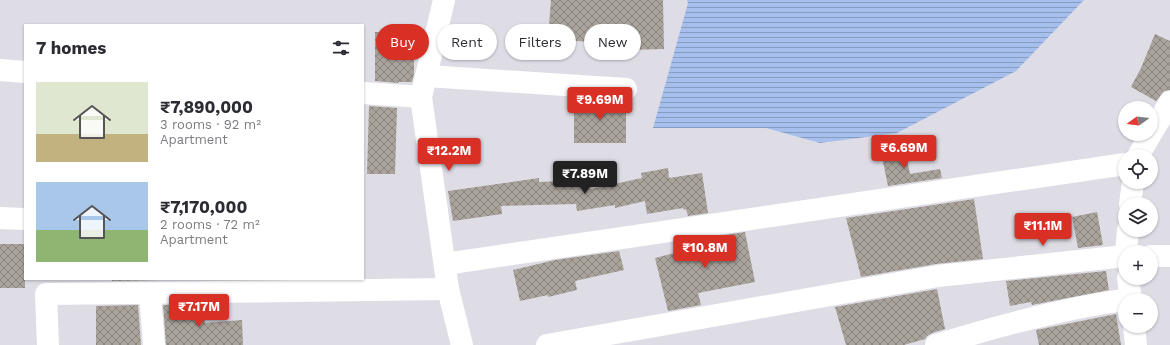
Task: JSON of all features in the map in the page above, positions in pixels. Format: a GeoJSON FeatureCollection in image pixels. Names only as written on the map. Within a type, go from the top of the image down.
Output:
{"type":"FeatureCollection","features":[{"type":"Feature","properties":{"kind":"street"},"geometry":{"type":"LineString","coordinates":[[444,0],[424,87],[448,289],[462,345]]}},
{"type":"Feature","properties":{"kind":"street"},"geometry":{"type":"LineString","coordinates":[[0,70],[24,72]]}},
{"type":"Feature","properties":{"kind":"street"},"geometry":{"type":"LineString","coordinates":[[364,93],[424,87],[626,89]]}},
{"type":"Feature","properties":{"kind":"street"},"geometry":{"type":"LineString","coordinates":[[1142,149],[1170,102]]}},
{"type":"Feature","properties":{"kind":"street"},"geometry":{"type":"LineString","coordinates":[[445,264],[1118,165]]}},
{"type":"Feature","properties":{"kind":"street"},"geometry":{"type":"LineString","coordinates":[[0,218],[24,219]]}},
{"type":"Feature","properties":{"kind":"street"},"geometry":{"type":"LineString","coordinates":[[1158,256],[1170,256]]}},
{"type":"Feature","properties":{"kind":"street"},"geometry":{"type":"LineString","coordinates":[[547,345],[938,276],[1118,257]]}},
{"type":"Feature","properties":{"kind":"street"},"geometry":{"type":"LineString","coordinates":[[48,345],[46,294],[448,289]]}},
{"type":"Feature","properties":{"kind":"street"},"geometry":{"type":"LineString","coordinates":[[936,345],[1061,312],[1108,302],[1130,292]]}},
{"type":"Feature","properties":{"kind":"street"},"geometry":{"type":"LineString","coordinates":[[150,293],[154,345]]}},
{"type":"Feature","properties":{"kind":"street"},"geometry":{"type":"LineString","coordinates":[[1135,333],[1136,345]]}},
{"type":"Feature","properties":{"kind":"water"},"geometry":{"type":"Polygon","coordinates":[[[687,0],[1084,0],[1016,71],[897,133],[820,143],[766,128],[653,128],[688,3],[687,0]]]}},
{"type":"Feature","properties":{"kind":"building"},"geometry":{"type":"Polygon","coordinates":[[[551,0],[663,0],[664,49],[641,50],[641,24],[584,24],[584,42],[576,41],[576,24],[549,24],[551,0]]]}},
{"type":"Feature","properties":{"kind":"building"},"geometry":{"type":"Polygon","coordinates":[[[376,32],[376,60],[414,60],[414,74],[412,82],[398,83],[375,81],[376,32]]]}},
{"type":"Feature","properties":{"kind":"building"},"geometry":{"type":"Polygon","coordinates":[[[1155,34],[1170,41],[1170,90],[1164,91],[1156,101],[1131,87],[1141,68],[1155,34]]]}},
{"type":"Feature","properties":{"kind":"building"},"geometry":{"type":"Polygon","coordinates":[[[574,98],[626,101],[626,143],[574,143],[574,98]]]}},
{"type":"Feature","properties":{"kind":"building"},"geometry":{"type":"Polygon","coordinates":[[[369,106],[397,108],[395,174],[367,174],[369,106]]]}},
{"type":"Feature","properties":{"kind":"building"},"geometry":{"type":"Polygon","coordinates":[[[904,147],[910,174],[940,169],[942,178],[888,186],[881,152],[904,147]]]}},
{"type":"Feature","properties":{"kind":"building"},"geometry":{"type":"Polygon","coordinates":[[[668,168],[669,178],[702,173],[708,213],[688,216],[686,209],[684,210],[683,208],[647,214],[645,201],[615,208],[615,205],[577,211],[576,204],[501,206],[502,214],[453,221],[448,191],[539,178],[539,182],[562,181],[563,187],[590,182],[591,189],[642,178],[641,173],[668,168]]]}},
{"type":"Feature","properties":{"kind":"building"},"geometry":{"type":"Polygon","coordinates":[[[974,199],[983,259],[936,264],[861,277],[846,218],[974,199]]]}},
{"type":"Feature","properties":{"kind":"building"},"geometry":{"type":"Polygon","coordinates":[[[1097,212],[1103,245],[1078,248],[1072,217],[1097,212]]]}},
{"type":"Feature","properties":{"kind":"building"},"geometry":{"type":"Polygon","coordinates":[[[745,232],[755,282],[698,293],[701,305],[668,311],[655,258],[694,248],[693,240],[745,232]]]}},
{"type":"Feature","properties":{"kind":"building"},"geometry":{"type":"Polygon","coordinates":[[[0,244],[24,244],[25,288],[0,288],[0,244]]]}},
{"type":"Feature","properties":{"kind":"building"},"geometry":{"type":"Polygon","coordinates":[[[619,251],[624,270],[575,281],[577,290],[548,297],[548,295],[520,301],[513,270],[555,260],[619,251]]]}},
{"type":"Feature","properties":{"kind":"building"},"geometry":{"type":"Polygon","coordinates":[[[1106,271],[1109,290],[1032,305],[1031,302],[1010,306],[1006,281],[1106,271]]]}},
{"type":"Feature","properties":{"kind":"building"},"geometry":{"type":"Polygon","coordinates":[[[112,280],[159,280],[112,281],[112,280]]]}},
{"type":"Feature","properties":{"kind":"building"},"geometry":{"type":"Polygon","coordinates":[[[937,289],[945,329],[932,333],[925,339],[904,345],[846,345],[835,307],[937,289]]]}},
{"type":"Feature","properties":{"kind":"building"},"geometry":{"type":"Polygon","coordinates":[[[138,305],[141,345],[96,345],[96,306],[138,305]]]}},
{"type":"Feature","properties":{"kind":"building"},"geometry":{"type":"Polygon","coordinates":[[[163,305],[205,305],[205,323],[242,320],[243,345],[166,345],[163,305]]]}},
{"type":"Feature","properties":{"kind":"building"},"geometry":{"type":"Polygon","coordinates":[[[1116,314],[1121,345],[1039,345],[1036,330],[1116,314]]]}}]}
